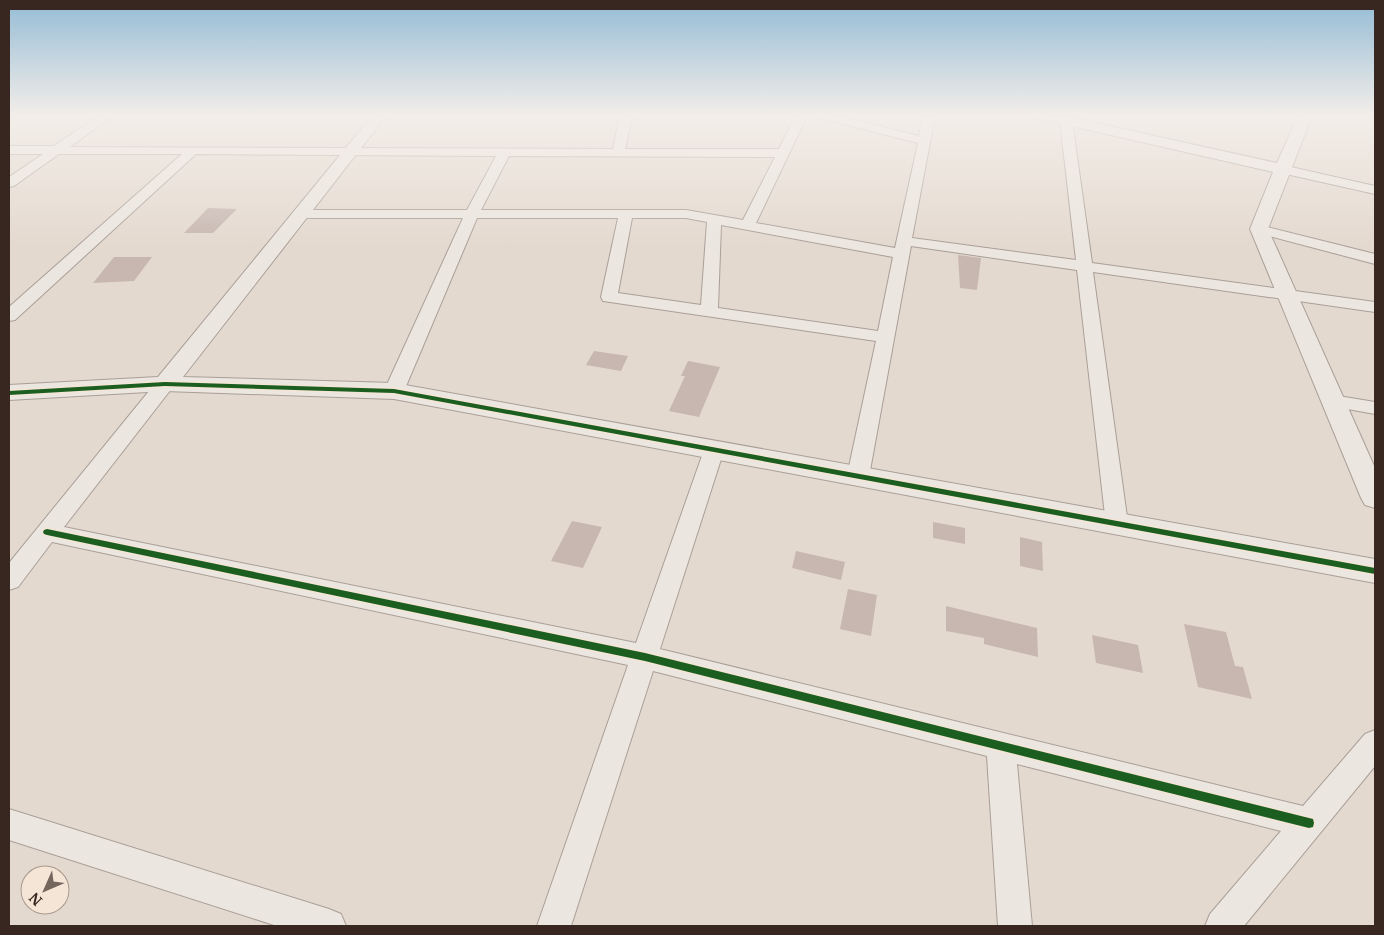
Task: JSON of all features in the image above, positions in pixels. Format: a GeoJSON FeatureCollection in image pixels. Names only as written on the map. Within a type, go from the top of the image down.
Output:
{"type":"FeatureCollection","features":[{"type":"Feature","properties":{"kind":"street"},"geometry":{"type":"LineString","coordinates":[[9,183],[43,160]]}},
{"type":"Feature","properties":{"kind":"street"},"geometry":{"type":"LineString","coordinates":[[9,316],[183,160]]}},
{"type":"Feature","properties":{"kind":"street"},"geometry":{"type":"LineString","coordinates":[[9,580],[343,160]]}},
{"type":"Feature","properties":{"kind":"street"},"geometry":{"type":"LineString","coordinates":[[394,391],[472,214],[500,160]]}},
{"type":"Feature","properties":{"kind":"street"},"geometry":{"type":"LineString","coordinates":[[748,226],[780,160]]}},
{"type":"Feature","properties":{"kind":"street"},"geometry":{"type":"LineString","coordinates":[[858,476],[920,160]]}},
{"type":"Feature","properties":{"kind":"street"},"geometry":{"type":"LineString","coordinates":[[1065,160],[1084,266],[1117,524]]}},
{"type":"Feature","properties":{"kind":"street"},"geometry":{"type":"LineString","coordinates":[[1241,160],[1375,190]]}},
{"type":"Feature","properties":{"kind":"street"},"geometry":{"type":"LineString","coordinates":[[1286,160],[1259,229],[1375,498]]}},
{"type":"Feature","properties":{"kind":"street"},"geometry":{"type":"LineString","coordinates":[[301,214],[686,214],[748,226],[903,248],[1084,266],[1375,307]]}},
{"type":"Feature","properties":{"kind":"street"},"geometry":{"type":"LineString","coordinates":[[626,214],[609,297],[885,337]]}},
{"type":"Feature","properties":{"kind":"street"},"geometry":{"type":"LineString","coordinates":[[710,312],[714,219]]}},
{"type":"Feature","properties":{"kind":"street"},"geometry":{"type":"LineString","coordinates":[[1259,229],[1375,259]]}},
{"type":"Feature","properties":{"kind":"street"},"geometry":{"type":"LineString","coordinates":[[9,393],[165,384],[394,391],[1375,571]]}},
{"type":"Feature","properties":{"kind":"street"},"geometry":{"type":"LineString","coordinates":[[1332,401],[1375,408]]}},
{"type":"Feature","properties":{"kind":"street"},"geometry":{"type":"LineString","coordinates":[[554,926],[714,450]]}},
{"type":"Feature","properties":{"kind":"street"},"geometry":{"type":"LineString","coordinates":[[47,532],[645,657],[1309,823]]}},
{"type":"Feature","properties":{"kind":"street"},"geometry":{"type":"LineString","coordinates":[[1222,926],[1375,744]]}},
{"type":"Feature","properties":{"kind":"street"},"geometry":{"type":"LineString","coordinates":[[1002,746],[1015,926]]}},
{"type":"Feature","properties":{"kind":"street"},"geometry":{"type":"LineString","coordinates":[[9,824],[329,926]]}},
{"type":"Feature","properties":{"kind":"building"},"geometry":{"type":"Polygon","coordinates":[[[208,208],[237,209],[213,233],[184,233],[208,208]]]}},
{"type":"Feature","properties":{"kind":"building"},"geometry":{"type":"Polygon","coordinates":[[[958,255],[981,258],[977,290],[960,288],[958,255]]]}},
{"type":"Feature","properties":{"kind":"building"},"geometry":{"type":"Polygon","coordinates":[[[114,257],[152,257],[134,281],[93,283],[114,257]]]}},
{"type":"Feature","properties":{"kind":"building"},"geometry":{"type":"Polygon","coordinates":[[[594,351],[628,356],[621,371],[586,365],[594,351]]]}},
{"type":"Feature","properties":{"kind":"building"},"geometry":{"type":"Polygon","coordinates":[[[688,361],[720,367],[699,417],[669,411],[685,376],[681,376],[688,361]]]}},
{"type":"Feature","properties":{"kind":"building"},"geometry":{"type":"Polygon","coordinates":[[[572,521],[602,527],[583,568],[551,561],[572,521]]]}},
{"type":"Feature","properties":{"kind":"building"},"geometry":{"type":"Polygon","coordinates":[[[933,522],[965,528],[965,544],[933,538],[933,522]]]}},
{"type":"Feature","properties":{"kind":"building"},"geometry":{"type":"Polygon","coordinates":[[[1020,537],[1042,542],[1043,571],[1020,566],[1020,537]]]}},
{"type":"Feature","properties":{"kind":"building"},"geometry":{"type":"Polygon","coordinates":[[[796,551],[845,562],[841,580],[792,568],[796,551]]]}},
{"type":"Feature","properties":{"kind":"building"},"geometry":{"type":"Polygon","coordinates":[[[848,589],[877,595],[871,636],[840,629],[848,589]]]}},
{"type":"Feature","properties":{"kind":"building"},"geometry":{"type":"Polygon","coordinates":[[[946,606],[1037,628],[1038,657],[984,644],[984,638],[946,631],[946,606]]]}},
{"type":"Feature","properties":{"kind":"building"},"geometry":{"type":"Polygon","coordinates":[[[1184,624],[1226,632],[1235,666],[1243,667],[1252,699],[1198,687],[1184,624]]]}},
{"type":"Feature","properties":{"kind":"building"},"geometry":{"type":"Polygon","coordinates":[[[1092,635],[1138,645],[1143,673],[1096,663],[1092,635]]]}},
{"type":"Feature","properties":{"kind":"cycle path"},"geometry":{"type":"LineString","coordinates":[[9,393],[165,384],[394,391],[1375,571]]}},
{"type":"Feature","properties":{"kind":"cycle path"},"geometry":{"type":"LineString","coordinates":[[47,532],[645,657],[1309,823]]}}]}
